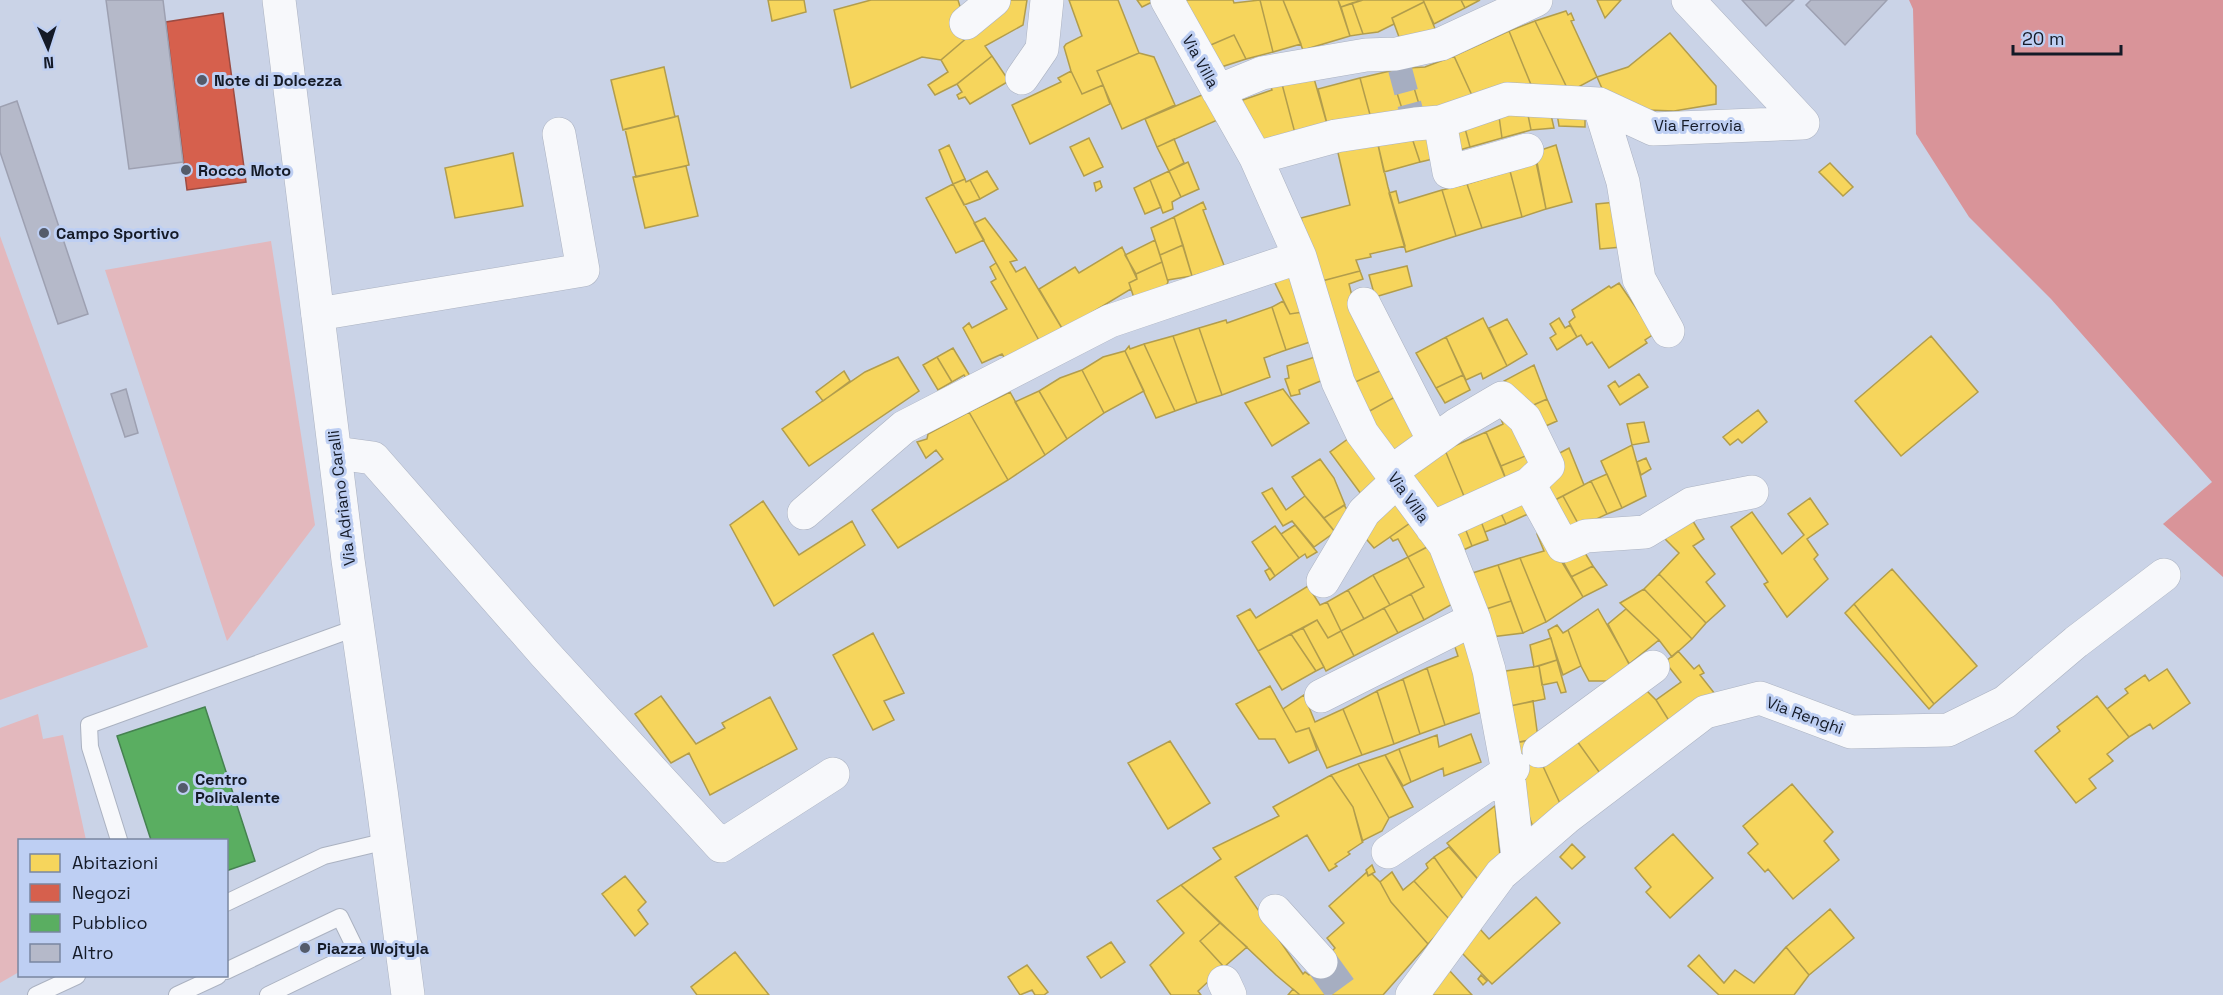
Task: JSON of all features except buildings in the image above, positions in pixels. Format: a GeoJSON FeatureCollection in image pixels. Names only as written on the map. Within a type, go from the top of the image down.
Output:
{"type":"FeatureCollection","features":[{"type":"Feature","properties":{"kind":"street","name":"Via Adriano Caralli"},"geometry":{"type":"LineString","coordinates":[[279,0],[358,627],[408,995]]}},
{"type":"Feature","properties":{"kind":"street"},"geometry":{"type":"LineString","coordinates":[[966,23],[994,0]]}},
{"type":"Feature","properties":{"kind":"street"},"geometry":{"type":"LineString","coordinates":[[1022,78],[1042,49],[1047,0]]}},
{"type":"Feature","properties":{"kind":"street","name":"Via Villa"},"geometry":{"type":"LineString","coordinates":[[1167,0],[1256,158],[1300,257],[1338,382],[1362,433],[1444,544],[1474,619],[1520,764],[1518,858]]}},
{"type":"Feature","properties":{"kind":"street"},"geometry":{"type":"LineString","coordinates":[[1218,91],[1262,73],[1366,55],[1396,54],[1441,44],[1536,0]]}},
{"type":"Feature","properties":{"kind":"street","name":"Via Ferrovia"},"geometry":{"type":"LineString","coordinates":[[1256,158],[1336,136],[1440,122],[1507,99],[1599,104],[1653,129],[1803,123],[1688,0]]}},
{"type":"Feature","properties":{"kind":"street"},"geometry":{"type":"LineString","coordinates":[[1599,104],[1623,182],[1639,279],[1668,331]]}},
{"type":"Feature","properties":{"kind":"street"},"geometry":{"type":"LineString","coordinates":[[1440,122],[1449,172],[1527,150]]}},
{"type":"Feature","properties":{"kind":"street"},"geometry":{"type":"LineString","coordinates":[[318,314],[583,270],[559,134]]}},
{"type":"Feature","properties":{"kind":"street"},"geometry":{"type":"LineString","coordinates":[[804,513],[904,427],[1110,321],[1300,257]]}},
{"type":"Feature","properties":{"kind":"street"},"geometry":{"type":"LineString","coordinates":[[1364,304],[1434,441]]}},
{"type":"Feature","properties":{"kind":"street"},"geometry":{"type":"LineString","coordinates":[[1323,581],[1364,512],[1394,476],[1434,441],[1502,398],[1525,419],[1548,466],[1529,484],[1432,528]]}},
{"type":"Feature","properties":{"kind":"street"},"geometry":{"type":"LineString","coordinates":[[336,453],[373,458],[545,654],[721,846],[833,774]]}},
{"type":"Feature","properties":{"kind":"street"},"geometry":{"type":"LineString","coordinates":[[1529,484],[1563,546],[1586,537],[1646,532],[1691,504],[1752,492]]}},
{"type":"Feature","properties":{"kind":"street","name":"Via Renghi"},"geometry":{"type":"LineString","coordinates":[[1518,858],[1566,818],[1705,712],[1760,698],[1851,732],[1947,730],[2005,702],[2076,642],[2164,575]]}},
{"type":"Feature","properties":{"kind":"street"},"geometry":{"type":"LineString","coordinates":[[1321,696],[1474,619]]}},
{"type":"Feature","properties":{"kind":"street"},"geometry":{"type":"LineString","coordinates":[[1388,852],[1520,764],[1653,667]]}},
{"type":"Feature","properties":{"kind":"street"},"geometry":{"type":"LineString","coordinates":[[1412,995],[1501,874],[1518,858]]}},
{"type":"Feature","properties":{"kind":"street"},"geometry":{"type":"LineString","coordinates":[[1275,911],[1321,962]]}},
{"type":"Feature","properties":{"kind":"lane"},"geometry":{"type":"LineString","coordinates":[[120,839],[90,747],[90,725],[358,627]]}},
{"type":"Feature","properties":{"kind":"lane"},"geometry":{"type":"LineString","coordinates":[[228,902],[324,856],[387,841]]}},
{"type":"Feature","properties":{"kind":"lane"},"geometry":{"type":"LineString","coordinates":[[228,970],[340,917],[357,952],[268,995]]}},
{"type":"Feature","properties":{"kind":"lane"},"geometry":{"type":"LineString","coordinates":[[36,995],[73,977]]}},
{"type":"Feature","properties":{"kind":"lane"},"geometry":{"type":"LineString","coordinates":[[177,995],[214,977]]}},
{"type":"Feature","properties":{"kind":"shaded area"},"geometry":{"type":"Polygon","coordinates":[[[1909,0],[2223,0],[2223,577],[2163,524],[2212,482],[2051,299],[1969,217],[1916,134],[1913,9],[1909,0]]]}},
{"type":"Feature","properties":{"kind":"shaded area"},"geometry":{"type":"Polygon","coordinates":[[[0,236],[148,647],[0,700],[0,236]]]}},
{"type":"Feature","properties":{"kind":"shaded area"},"geometry":{"type":"Polygon","coordinates":[[[271,241],[315,525],[227,641],[105,270],[271,241]]]}},
{"type":"Feature","properties":{"kind":"shaded area"},"geometry":{"type":"Polygon","coordinates":[[[38,714],[43,739],[63,735],[86,839],[18,839],[18,973],[0,983],[0,728],[38,714]]]}},
{"type":"Feature","properties":{"kind":"tunnel"},"geometry":{"type":"LineString","coordinates":[[1400,69],[1412,114]]}},
{"type":"Feature","properties":{"kind":"tunnel"},"geometry":{"type":"LineString","coordinates":[[1321,962],[1345,995]]}},
{"type":"Feature","properties":{"kind":"place","name":"Note di Dolcezza"},"geometry":{"type":"Point","coordinates":[202,80]}},
{"type":"Feature","properties":{"kind":"place","name":"Rocco Moto"},"geometry":{"type":"Point","coordinates":[186,170]}},
{"type":"Feature","properties":{"kind":"place","name":"Campo Sportivo"},"geometry":{"type":"Point","coordinates":[44,233]}},
{"type":"Feature","properties":{"kind":"place","name":"Centro Polivalente"},"geometry":{"type":"Point","coordinates":[183,788]}},
{"type":"Feature","properties":{"kind":"place","name":"Piazza Wojtyla"},"geometry":{"type":"Point","coordinates":[305,948]}}]}
